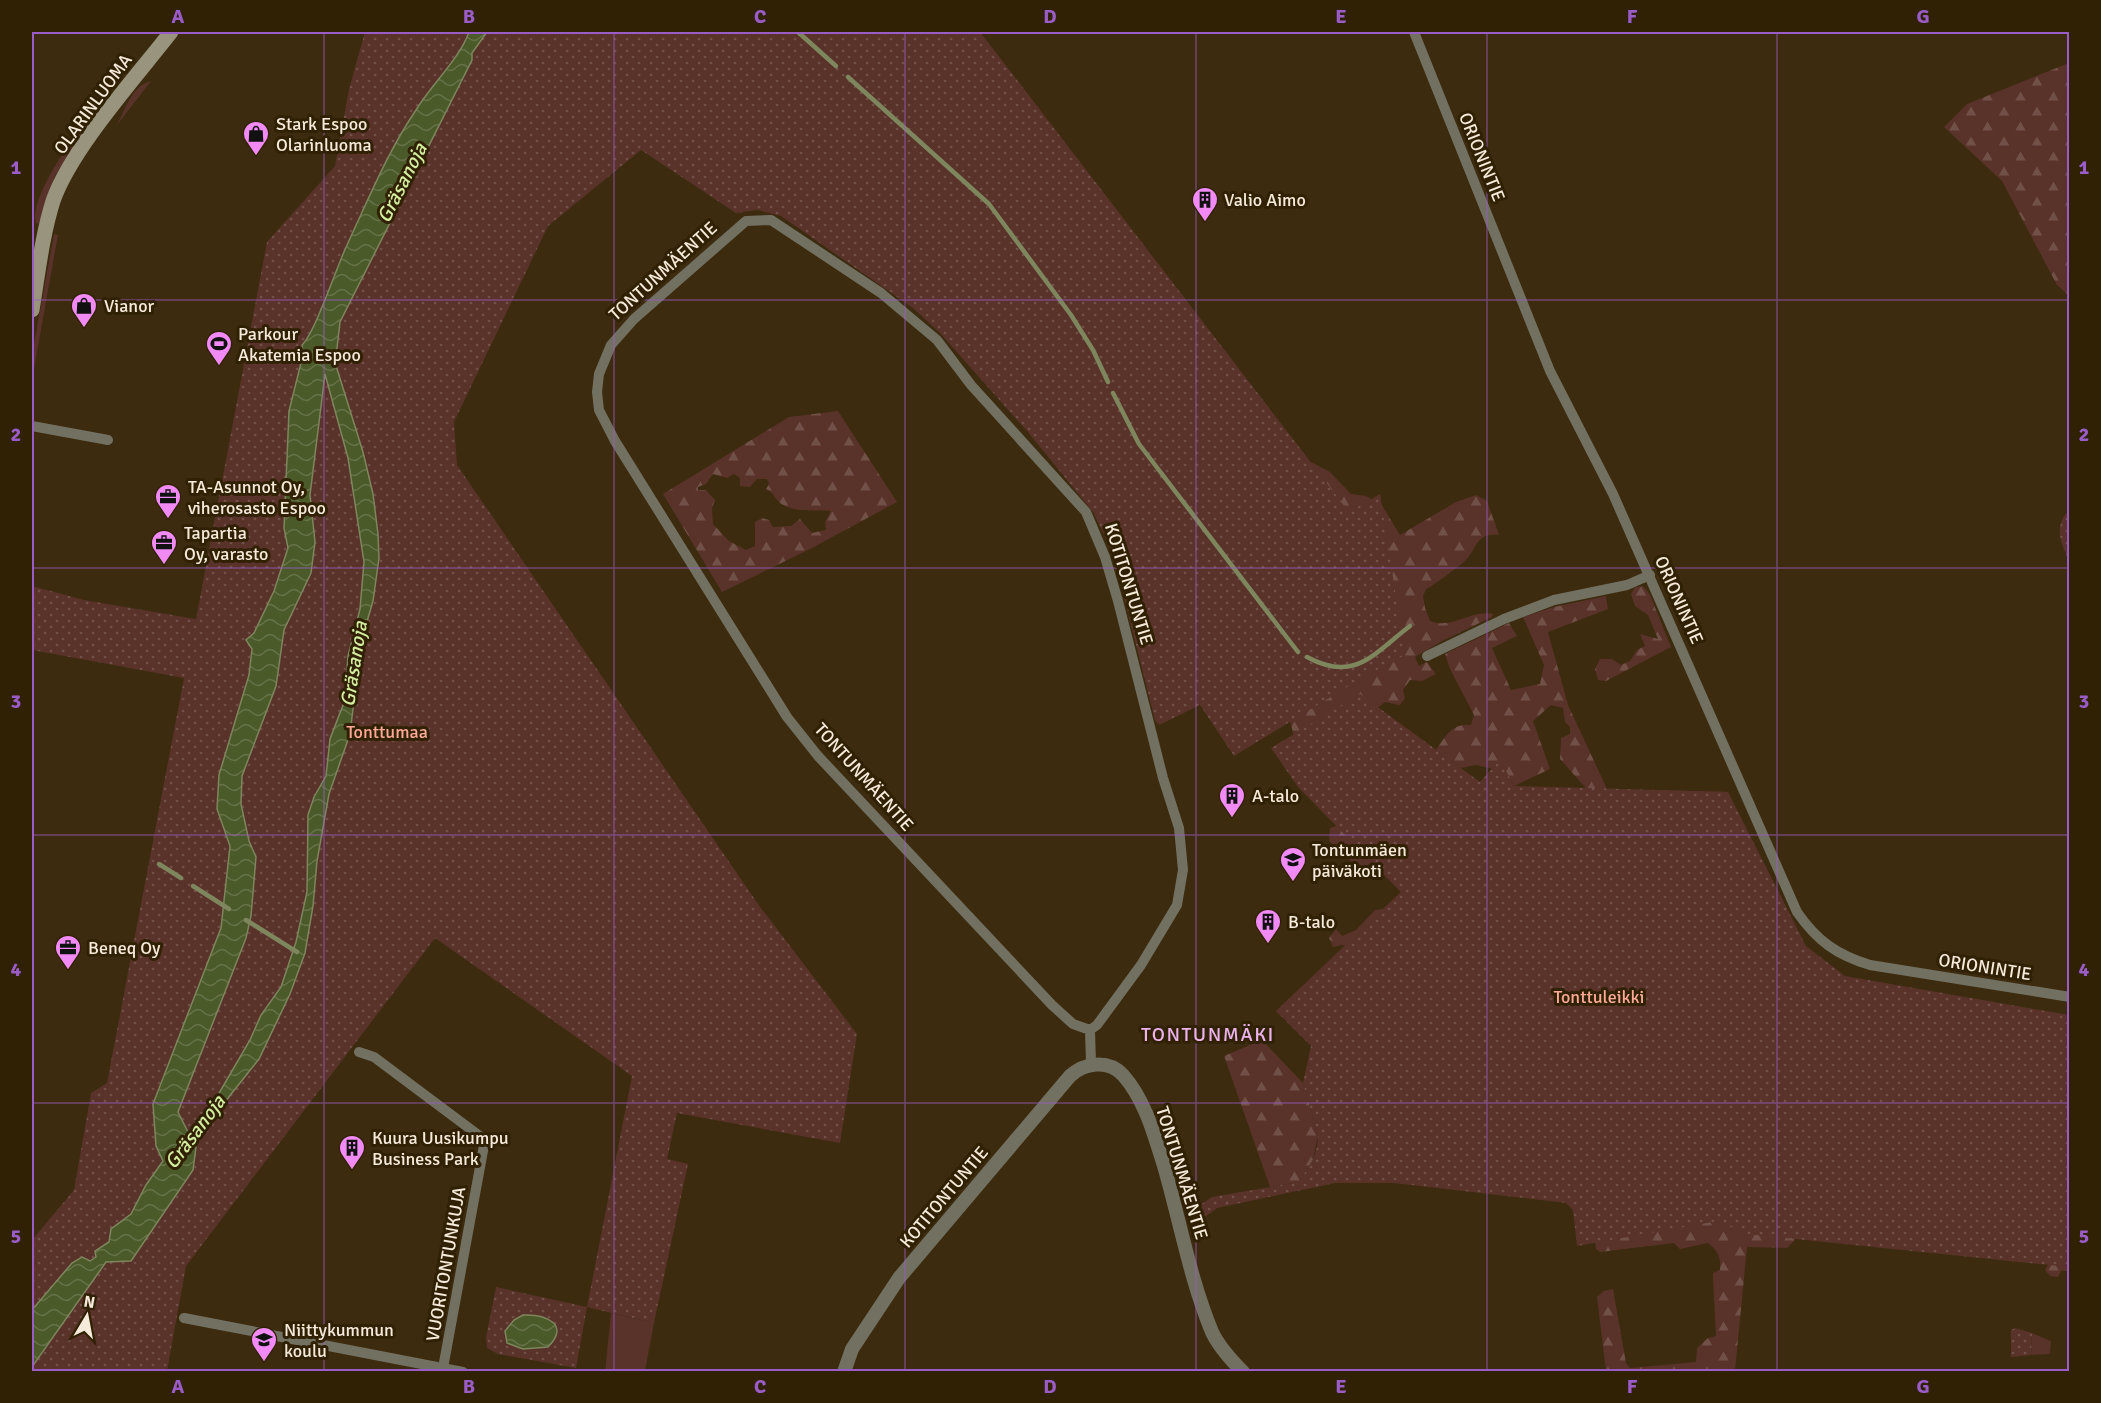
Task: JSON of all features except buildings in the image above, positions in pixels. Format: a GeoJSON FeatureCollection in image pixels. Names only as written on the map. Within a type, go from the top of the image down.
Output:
{"type":"FeatureCollection","features":[{"type":"Feature","properties":{"kind":"main road","name":"OLARINLUOMA"},"geometry":{"type":"LineString","coordinates":[[32,310],[35,272],[53,201],[63,178],[99,126],[171,32]]}},
{"type":"Feature","properties":{"kind":"street","name":"ORIONINTIE"},"geometry":{"type":"LineString","coordinates":[[1414,32],[1550,371],[1613,494],[1650,575],[1797,912],[1820,941],[1845,957],[1870,965],[2070,997]]}},
{"type":"Feature","properties":{"kind":"street","name":"TONTUNMÄENTIE"},"geometry":{"type":"LineString","coordinates":[[771,220],[746,220],[621,332],[611,345],[599,374],[599,410],[615,441],[747,657],[806,741],[1052,1005],[1073,1024],[1090,1030]]}},
{"type":"Feature","properties":{"kind":"street","name":"KOTITONTUNTIE"},"geometry":{"type":"LineString","coordinates":[[771,220],[881,293],[937,339],[971,385],[1086,512],[1106,557],[1163,778],[1179,828],[1184,870],[1177,905],[1142,965],[1090,1030]]}},
{"type":"Feature","properties":{"kind":"street"},"geometry":{"type":"LineString","coordinates":[[32,426],[108,440]]}},
{"type":"Feature","properties":{"kind":"street"},"geometry":{"type":"LineString","coordinates":[[1427,656],[1504,619],[1554,600],[1627,585],[1650,575]]}},
{"type":"Feature","properties":{"kind":"street"},"geometry":{"type":"LineString","coordinates":[[1090,1030],[1091,1064]]}},
{"type":"Feature","properties":{"kind":"street","name":"VUORITONTUNKUJA"},"geometry":{"type":"LineString","coordinates":[[359,1052],[374,1057],[485,1140],[443,1368]]}},
{"type":"Feature","properties":{"kind":"street","name":"KOTITONTUNTIE"},"geometry":{"type":"LineString","coordinates":[[844,1371],[852,1349],[899,1278],[1070,1076],[1078,1068],[1091,1064]]}},
{"type":"Feature","properties":{"kind":"street","name":"TONTUNMÄENTIE"},"geometry":{"type":"LineString","coordinates":[[1091,1064],[1111,1068],[1122,1074],[1146,1112],[1182,1226],[1197,1288],[1213,1334],[1243,1371]]}},
{"type":"Feature","properties":{"kind":"street"},"geometry":{"type":"LineString","coordinates":[[184,1318],[463,1371]]}},
{"type":"Feature","properties":{"kind":"green space","name":"Tonttumaa"},"geometry":{"type":"Polygon","coordinates":[[[365,32],[980,32],[1349,512],[1380,494],[1405,655],[1365,676],[1234,756],[1200,705],[1159,725],[1155,720],[1113,553],[1093,512],[1027,431],[939,332],[913,308],[781,216],[758,210],[736,213],[641,150],[548,226],[454,422],[457,465],[758,904],[857,1034],[840,1143],[677,1113],[667,1159],[688,1164],[654,1323],[587,1307],[632,1076],[435,938],[186,1266],[167,1371],[32,1371],[32,1240],[74,1190],[91,1093],[107,1083],[184,678],[32,650],[32,586],[84,600],[196,619],[267,242],[335,166],[349,89],[365,32]]]}},
{"type":"Feature","properties":{"kind":"green space"},"geometry":{"type":"Polygon","coordinates":[[[980,32],[1309,461],[1330,472],[1351,494],[1366,496],[1381,504],[1400,535],[1456,502],[1476,495],[1487,501],[1499,535],[1485,536],[1481,539],[1465,561],[1426,589],[1423,596],[1430,621],[1446,623],[1485,613],[1493,614],[1492,617],[1415,657],[1419,666],[1427,662],[1436,674],[1422,681],[1410,680],[1403,690],[1405,698],[1400,705],[1385,702],[1374,711],[1295,742],[1290,720],[1324,701],[1350,525],[980,32]]]}},
{"type":"Feature","properties":{"kind":"green space"},"geometry":{"type":"Polygon","coordinates":[[[2070,63],[2069,296],[2057,285],[2002,181],[1944,127],[1967,104],[2070,63]]]}},
{"type":"Feature","properties":{"kind":"green space"},"geometry":{"type":"Polygon","coordinates":[[[151,81],[117,125],[134,93],[144,83],[151,81]]]}},
{"type":"Feature","properties":{"kind":"green space"},"geometry":{"type":"Polygon","coordinates":[[[94,110],[92,120],[55,176],[39,224],[36,223],[36,211],[47,181],[66,148],[94,110]]]}},
{"type":"Feature","properties":{"kind":"green space"},"geometry":{"type":"Polygon","coordinates":[[[54,234],[58,235],[32,380],[32,355],[54,234]]]}},
{"type":"Feature","properties":{"kind":"green space"},"geometry":{"type":"Polygon","coordinates":[[[838,411],[897,502],[812,548],[722,592],[663,494],[789,417],[838,411]],[[713,474],[706,484],[698,487],[698,490],[706,490],[715,500],[712,508],[713,524],[729,541],[746,550],[755,546],[755,522],[762,518],[769,520],[773,527],[791,526],[800,519],[812,533],[826,530],[825,522],[831,511],[804,510],[784,506],[766,489],[769,484],[767,479],[757,479],[750,487],[740,486],[740,478],[734,474],[727,478],[713,474]]]}},
{"type":"Feature","properties":{"kind":"green space"},"geometry":{"type":"Polygon","coordinates":[[[2069,510],[2069,561],[2061,541],[2060,529],[2061,522],[2069,510]]]}},
{"type":"Feature","properties":{"kind":"green space"},"geometry":{"type":"Polygon","coordinates":[[[1643,586],[1650,595],[1671,647],[1606,681],[1598,680],[1595,669],[1600,659],[1612,659],[1621,665],[1630,661],[1637,650],[1645,646],[1640,634],[1658,639],[1648,615],[1635,606],[1631,594],[1635,587],[1643,586]]]}},
{"type":"Feature","properties":{"kind":"green space"},"geometry":{"type":"Polygon","coordinates":[[[1606,596],[1608,609],[1548,632],[1568,705],[1607,789],[1728,792],[1592,795],[1560,759],[1561,738],[1570,734],[1570,727],[1565,722],[1563,708],[1551,705],[1533,721],[1550,769],[1514,786],[1500,761],[1493,769],[1476,765],[1461,768],[1436,750],[1454,728],[1471,725],[1474,715],[1450,669],[1445,654],[1509,623],[1517,636],[1492,648],[1511,690],[1540,684],[1544,665],[1523,617],[1554,607],[1606,596]]]}},
{"type":"Feature","properties":{"kind":"green space","name":"Tonttuleikki"},"geometry":{"type":"Polygon","coordinates":[[[1360,694],[1480,782],[1500,760],[1514,786],[1728,792],[1806,946],[1845,976],[2069,1015],[2069,1267],[1747,1234],[1718,1221],[1577,1246],[1573,1210],[1566,1203],[1394,1183],[1335,1183],[1217,1208],[1194,1225],[1190,1212],[1212,1197],[1299,1182],[1313,1160],[1318,1135],[1303,1083],[1311,1046],[1276,1011],[1401,892],[1298,787],[1271,748],[1360,694]]]}},
{"type":"Feature","properties":{"kind":"green space"},"geometry":{"type":"Polygon","coordinates":[[[1340,825],[1431,885],[1350,947],[1342,945],[1333,947],[1329,938],[1336,929],[1342,936],[1356,930],[1375,910],[1383,909],[1401,892],[1372,862],[1362,869],[1357,867],[1329,841],[1330,828],[1340,825]]]}},
{"type":"Feature","properties":{"kind":"green space"},"geometry":{"type":"Polygon","coordinates":[[[1262,1040],[1303,1083],[1318,1135],[1313,1160],[1299,1182],[1270,1187],[1224,1056],[1262,1040]]]}},
{"type":"Feature","properties":{"kind":"green space"},"geometry":{"type":"Polygon","coordinates":[[[1686,1216],[1799,1226],[1794,1241],[1787,1248],[1747,1247],[1735,1371],[1606,1371],[1597,1297],[1604,1291],[1613,1289],[1626,1363],[1630,1368],[1696,1362],[1697,1348],[1708,1338],[1716,1336],[1713,1273],[1720,1270],[1720,1261],[1708,1243],[1680,1249],[1674,1243],[1600,1252],[1596,1249],[1595,1238],[1686,1216]]]}},
{"type":"Feature","properties":{"kind":"green space"},"geometry":{"type":"Polygon","coordinates":[[[2050,1262],[2069,1263],[2069,1271],[2061,1271],[2058,1277],[2050,1276],[2045,1270],[2050,1262]]]}},
{"type":"Feature","properties":{"kind":"green space"},"geometry":{"type":"Polygon","coordinates":[[[496,1287],[587,1307],[576,1368],[498,1354],[487,1348],[486,1337],[496,1287]]]}},
{"type":"Feature","properties":{"kind":"green space"},"geometry":{"type":"Polygon","coordinates":[[[611,1313],[654,1323],[645,1371],[605,1372],[611,1313]]]}},
{"type":"Feature","properties":{"kind":"green space"},"geometry":{"type":"Polygon","coordinates":[[[2015,1328],[2032,1333],[2031,1355],[2011,1357],[2011,1330],[2015,1328]]]}},
{"type":"Feature","properties":{"kind":"green space"},"geometry":{"type":"Polygon","coordinates":[[[2032,1333],[2051,1341],[2050,1354],[2031,1355],[2032,1333]]]}},
{"type":"Feature","properties":{"kind":"water","name":"Gräsanoja"},"geometry":{"type":"Polygon","coordinates":[[[469,32],[487,32],[472,53],[472,60],[340,322],[337,348],[333,356],[363,452],[373,494],[379,558],[373,601],[361,642],[350,734],[329,794],[317,861],[313,906],[305,953],[290,994],[259,1059],[193,1142],[196,1147],[193,1170],[131,1261],[106,1262],[32,1367],[32,1310],[72,1263],[82,1257],[90,1261],[96,1257],[95,1251],[109,1242],[111,1229],[131,1214],[146,1185],[163,1161],[156,1146],[153,1104],[221,928],[230,846],[217,809],[219,775],[249,675],[252,649],[246,640],[254,633],[274,591],[288,548],[284,528],[289,411],[303,355],[302,345],[313,327],[347,245],[396,142],[465,42],[469,32]],[[325,374],[310,495],[315,542],[311,573],[284,630],[276,686],[242,776],[241,804],[249,841],[256,857],[251,916],[246,938],[178,1112],[189,1134],[207,1114],[250,1040],[261,1015],[281,987],[296,942],[307,892],[308,815],[314,797],[326,776],[330,739],[345,700],[348,656],[360,609],[364,562],[348,458],[325,374]]]}},
{"type":"Feature","properties":{"kind":"water"},"geometry":{"type":"Polygon","coordinates":[[[523,1315],[539,1316],[552,1322],[556,1327],[557,1332],[548,1347],[523,1349],[507,1343],[505,1331],[514,1320],[523,1315]]]}},
{"type":"Feature","properties":{"kind":"waterway"},"geometry":{"type":"LineString","coordinates":[[798,32],[836,66]]}},
{"type":"Feature","properties":{"kind":"waterway"},"geometry":{"type":"LineString","coordinates":[[848,77],[989,204],[1071,315],[1093,350],[1108,382]]}},
{"type":"Feature","properties":{"kind":"waterway"},"geometry":{"type":"LineString","coordinates":[[1113,393],[1139,444],[1298,652]]}},
{"type":"Feature","properties":{"kind":"waterway"},"geometry":{"type":"LineString","coordinates":[[1307,657],[1338,667],[1351,666],[1374,655],[1410,626]]}},
{"type":"Feature","properties":{"kind":"waterway"},"geometry":{"type":"LineString","coordinates":[[159,864],[181,878]]}},
{"type":"Feature","properties":{"kind":"waterway"},"geometry":{"type":"LineString","coordinates":[[193,886],[229,909]]}},
{"type":"Feature","properties":{"kind":"waterway"},"geometry":{"type":"LineString","coordinates":[[246,920],[297,952]]}},
{"type":"Feature","properties":{"kind":"place","name":"Stark Espoo Olarinluoma"},"geometry":{"type":"Point","coordinates":[256,157]}},
{"type":"Feature","properties":{"kind":"place","name":"Valio Aimo"},"geometry":{"type":"Point","coordinates":[1205,223]}},
{"type":"Feature","properties":{"kind":"place","name":"Vianor"},"geometry":{"type":"Point","coordinates":[84,329]}},
{"type":"Feature","properties":{"kind":"place","name":"Parkour Akatemia Espoo"},"geometry":{"type":"Point","coordinates":[219,367]}},
{"type":"Feature","properties":{"kind":"place","name":"TA-Asunnot Oy, viherosasto Espoo"},"geometry":{"type":"Point","coordinates":[168,520]}},
{"type":"Feature","properties":{"kind":"place","name":"Tapartia Oy, varasto"},"geometry":{"type":"Point","coordinates":[164,566]}},
{"type":"Feature","properties":{"kind":"place","name":"A-talo"},"geometry":{"type":"Point","coordinates":[1232,819]}},
{"type":"Feature","properties":{"kind":"place","name":"Tontunmäen päiväkoti"},"geometry":{"type":"Point","coordinates":[1293,883]}},
{"type":"Feature","properties":{"kind":"place","name":"B-talo"},"geometry":{"type":"Point","coordinates":[1268,945]}},
{"type":"Feature","properties":{"kind":"place","name":"Beneq Oy"},"geometry":{"type":"Point","coordinates":[68,971]}},
{"type":"Feature","properties":{"kind":"place","name":"Kuura Uusikumpu Business Park"},"geometry":{"type":"Point","coordinates":[352,1171]}},
{"type":"Feature","properties":{"kind":"place","name":"Niittykummun koulu"},"geometry":{"type":"Point","coordinates":[264,1363]}},
{"type":"Feature","properties":{"kind":"district","name":"TONTUNMÄKI"},"geometry":{"type":"Point","coordinates":[1208,1034]}}]}
